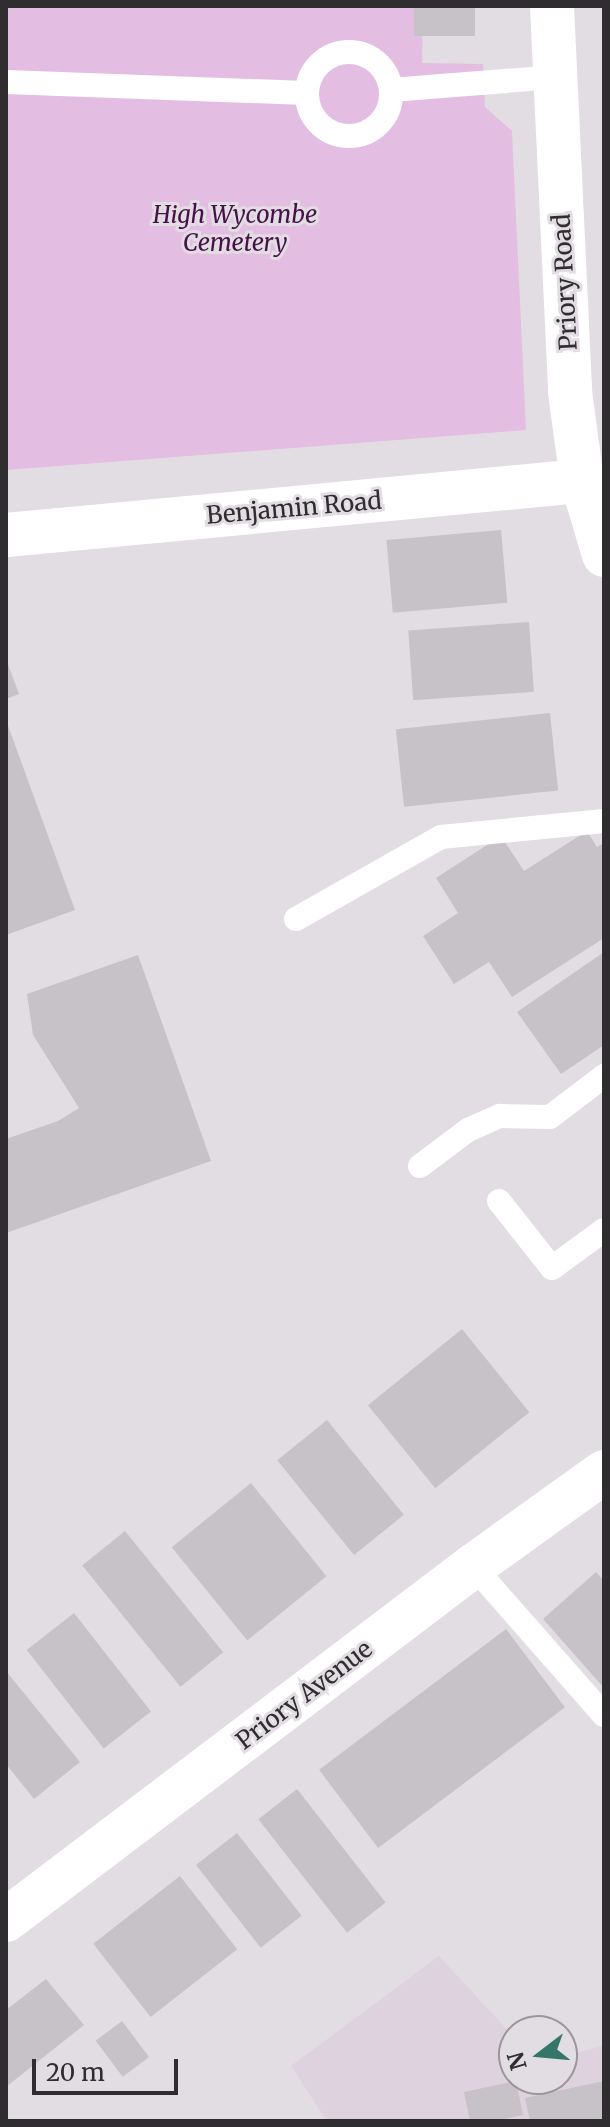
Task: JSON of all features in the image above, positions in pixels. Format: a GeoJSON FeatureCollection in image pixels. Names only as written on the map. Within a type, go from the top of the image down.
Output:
{"type":"FeatureCollection","features":[{"type":"Feature","properties":{"kind":"street","name":"Priory Road"},"geometry":{"type":"LineString","coordinates":[[552,6],[570,392],[582,481],[604,555]]}},
{"type":"Feature","properties":{"kind":"street","name":"Benjamin Road"},"geometry":{"type":"LineString","coordinates":[[6,535],[582,481]]}},
{"type":"Feature","properties":{"kind":"street","name":"Priory Avenue"},"geometry":{"type":"LineString","coordinates":[[6,1920],[473,1566],[604,1472]]}},
{"type":"Feature","properties":{"kind":"lane"},"geometry":{"type":"LineString","coordinates":[[350,51],[367,55],[381,64],[391,90],[388,112],[379,126],[348,137],[332,133],[318,124],[309,109],[306,93],[310,76],[320,63],[334,54],[350,51]]}},
{"type":"Feature","properties":{"kind":"lane"},"geometry":{"type":"LineString","coordinates":[[391,90],[557,77]]}},
{"type":"Feature","properties":{"kind":"lane"},"geometry":{"type":"LineString","coordinates":[[6,82],[306,93]]}},
{"type":"Feature","properties":{"kind":"lane"},"geometry":{"type":"LineString","coordinates":[[296,919],[441,837],[604,821]]}},
{"type":"Feature","properties":{"kind":"lane"},"geometry":{"type":"LineString","coordinates":[[420,1166],[468,1130],[500,1116],[550,1117],[604,1076]]}},
{"type":"Feature","properties":{"kind":"lane"},"geometry":{"type":"LineString","coordinates":[[499,1201],[552,1268],[604,1230]]}},
{"type":"Feature","properties":{"kind":"lane"},"geometry":{"type":"LineString","coordinates":[[473,1566],[604,1715]]}},
{"type":"Feature","properties":{"kind":"shaded area"},"geometry":{"type":"Polygon","coordinates":[[[439,1956],[498,2020],[498,2095],[578,2095],[578,2052],[604,2046],[604,2121],[327,2121],[291,2066],[439,1956]]]}},
{"type":"Feature","properties":{"kind":"green space","name":"High Wycombe Cemetery"},"geometry":{"type":"Polygon","coordinates":[[[6,6],[423,6],[422,63],[483,64],[485,107],[512,131],[526,430],[6,470],[6,6]]]}},
{"type":"Feature","properties":{"kind":"building"},"geometry":{"type":"Polygon","coordinates":[[[414,6],[475,6],[475,36],[414,36],[414,6]]]}},
{"type":"Feature","properties":{"kind":"building"},"geometry":{"type":"Polygon","coordinates":[[[501,530],[507,603],[393,613],[386,540],[501,530]]]}},
{"type":"Feature","properties":{"kind":"building"},"geometry":{"type":"Polygon","coordinates":[[[529,622],[534,692],[413,700],[408,630],[529,622]]]}},
{"type":"Feature","properties":{"kind":"building"},"geometry":{"type":"Polygon","coordinates":[[[6,659],[19,694],[6,699],[6,659]]]}},
{"type":"Feature","properties":{"kind":"building"},"geometry":{"type":"Polygon","coordinates":[[[550,713],[558,791],[404,807],[396,729],[550,713]]]}},
{"type":"Feature","properties":{"kind":"building"},"geometry":{"type":"Polygon","coordinates":[[[6,720],[75,910],[6,935],[6,720]]]}},
{"type":"Feature","properties":{"kind":"building"},"geometry":{"type":"Polygon","coordinates":[[[587,831],[597,847],[604,843],[604,938],[512,997],[489,962],[454,984],[423,936],[458,913],[436,878],[501,836],[524,871],[587,831]]]}},
{"type":"Feature","properties":{"kind":"building"},"geometry":{"type":"Polygon","coordinates":[[[604,952],[604,1045],[561,1074],[517,1012],[604,952]]]}},
{"type":"Feature","properties":{"kind":"building"},"geometry":{"type":"Polygon","coordinates":[[[138,955],[211,1161],[6,1233],[6,1139],[58,1121],[79,1108],[33,1035],[27,994],[138,955]]]}},
{"type":"Feature","properties":{"kind":"building"},"geometry":{"type":"Polygon","coordinates":[[[462,1329],[529,1412],[435,1488],[368,1405],[462,1329]]]}},
{"type":"Feature","properties":{"kind":"building"},"geometry":{"type":"Polygon","coordinates":[[[327,1420],[404,1515],[354,1555],[277,1460],[327,1420]]]}},
{"type":"Feature","properties":{"kind":"building"},"geometry":{"type":"Polygon","coordinates":[[[251,1483],[327,1576],[247,1640],[172,1547],[251,1483]]]}},
{"type":"Feature","properties":{"kind":"building"},"geometry":{"type":"Polygon","coordinates":[[[125,1531],[223,1652],[180,1687],[82,1566],[125,1531]]]}},
{"type":"Feature","properties":{"kind":"building"},"geometry":{"type":"Polygon","coordinates":[[[596,1572],[604,1581],[604,1688],[543,1619],[596,1572]]]}},
{"type":"Feature","properties":{"kind":"building"},"geometry":{"type":"Polygon","coordinates":[[[74,1613],[151,1712],[104,1748],[27,1650],[74,1613]]]}},
{"type":"Feature","properties":{"kind":"building"},"geometry":{"type":"Polygon","coordinates":[[[506,1629],[565,1707],[378,1848],[319,1770],[506,1629]]]}},
{"type":"Feature","properties":{"kind":"building"},"geometry":{"type":"Polygon","coordinates":[[[6,1671],[80,1762],[34,1799],[6,1764],[6,1671]]]}},
{"type":"Feature","properties":{"kind":"building"},"geometry":{"type":"Polygon","coordinates":[[[297,1789],[386,1902],[347,1933],[258,1819],[297,1789]]]}},
{"type":"Feature","properties":{"kind":"building"},"geometry":{"type":"Polygon","coordinates":[[[237,1833],[302,1916],[261,1948],[196,1865],[237,1833]]]}},
{"type":"Feature","properties":{"kind":"building"},"geometry":{"type":"Polygon","coordinates":[[[180,1876],[237,1949],[151,2017],[93,1944],[180,1876]]]}},
{"type":"Feature","properties":{"kind":"building"},"geometry":{"type":"Polygon","coordinates":[[[46,1979],[84,2025],[6,2087],[6,2010],[46,1979]]]}},
{"type":"Feature","properties":{"kind":"building"},"geometry":{"type":"Polygon","coordinates":[[[122,2021],[149,2057],[123,2077],[96,2041],[122,2021]]]}},
{"type":"Feature","properties":{"kind":"building"},"geometry":{"type":"Polygon","coordinates":[[[604,2081],[604,2121],[530,2121],[525,2098],[578,2095],[578,2087],[604,2081]]]}},
{"type":"Feature","properties":{"kind":"building"},"geometry":{"type":"Polygon","coordinates":[[[498,2085],[498,2095],[519,2095],[523,2115],[495,2121],[470,2121],[464,2092],[498,2085]]]}}]}
